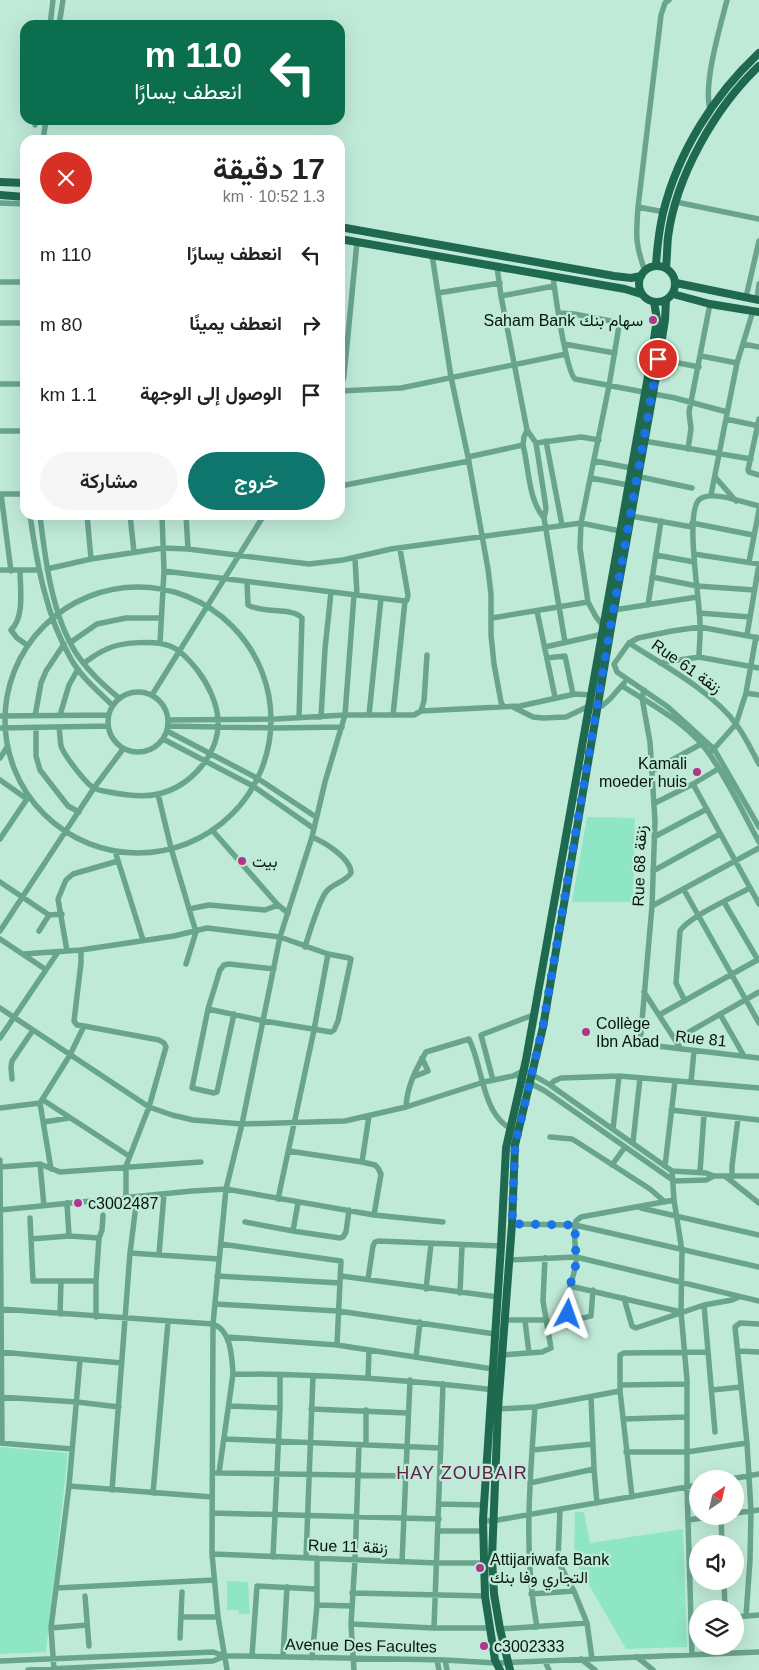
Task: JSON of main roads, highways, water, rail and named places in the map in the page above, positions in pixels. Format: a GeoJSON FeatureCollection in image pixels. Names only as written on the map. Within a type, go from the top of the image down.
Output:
{"type":"FeatureCollection","features":[{"type":"Feature","properties":{"kind":"main road"},"geometry":{"type":"LineString","coordinates":[[656,266],[658,241],[664,212],[687,151],[723,91],[759,53]]}},
{"type":"Feature","properties":{"kind":"main road"},"geometry":{"type":"LineString","coordinates":[[666,268],[668,238],[676,202],[688,169],[728,98],[759,66]]}},
{"type":"Feature","properties":{"kind":"main road"},"geometry":{"type":"LineString","coordinates":[[0,182],[20,183]]}},
{"type":"Feature","properties":{"kind":"main road"},"geometry":{"type":"LineString","coordinates":[[1,199],[20,197]]}},
{"type":"Feature","properties":{"kind":"main road"},"geometry":{"type":"LineString","coordinates":[[345,228],[620,277],[631,278],[656,266],[666,268],[674,277],[676,283],[673,294],[666,300],[654,302],[641,294],[625,289],[345,240]]}},
{"type":"Feature","properties":{"kind":"main road"},"geometry":{"type":"LineString","coordinates":[[641,294],[639,282],[643,273]]}},
{"type":"Feature","properties":{"kind":"main road"},"geometry":{"type":"LineString","coordinates":[[676,283],[758,300]]}},
{"type":"Feature","properties":{"kind":"main road"},"geometry":{"type":"LineString","coordinates":[[673,294],[710,304],[753,311]]}},
{"type":"Feature","properties":{"kind":"main road"},"geometry":{"type":"LineString","coordinates":[[509,1666],[494,1594],[492,1521],[498,1409],[493,1369],[506,1148],[523,1075],[593,706],[614,610],[653,394],[665,320],[666,300]]}},
{"type":"Feature","properties":{"kind":"main road"},"geometry":{"type":"LineString","coordinates":[[498,1666],[485,1596],[483,1520],[495,1390],[502,1355],[505,1320],[512,1224],[515,1145],[543,1026],[593,706],[591,695],[656,320],[654,302]]}},
{"type":"Feature","properties":{"kind":"place","name":"Saham Bank سهام بنك"},"geometry":{"type":"Point","coordinates":[653,320]}},
{"type":"Feature","properties":{"kind":"place","name":"Kamali moeder huis"},"geometry":{"type":"Point","coordinates":[697,772]}},
{"type":"Feature","properties":{"kind":"place","name":"بيت"},"geometry":{"type":"Point","coordinates":[242,861]}},
{"type":"Feature","properties":{"kind":"place","name":"Collège Ibn Abad"},"geometry":{"type":"Point","coordinates":[586,1032]}},
{"type":"Feature","properties":{"kind":"place","name":"c3002487"},"geometry":{"type":"Point","coordinates":[78,1203]}},
{"type":"Feature","properties":{"kind":"place","name":"Attijariwafa Bank التجاري وفا بنك"},"geometry":{"type":"Point","coordinates":[480,1568]}},
{"type":"Feature","properties":{"kind":"place","name":"c3002333"},"geometry":{"type":"Point","coordinates":[484,1646]}},
{"type":"Feature","properties":{"kind":"district","name":"HAY ZOUBAIR"},"geometry":{"type":"Point","coordinates":[462,1473]}}]}
